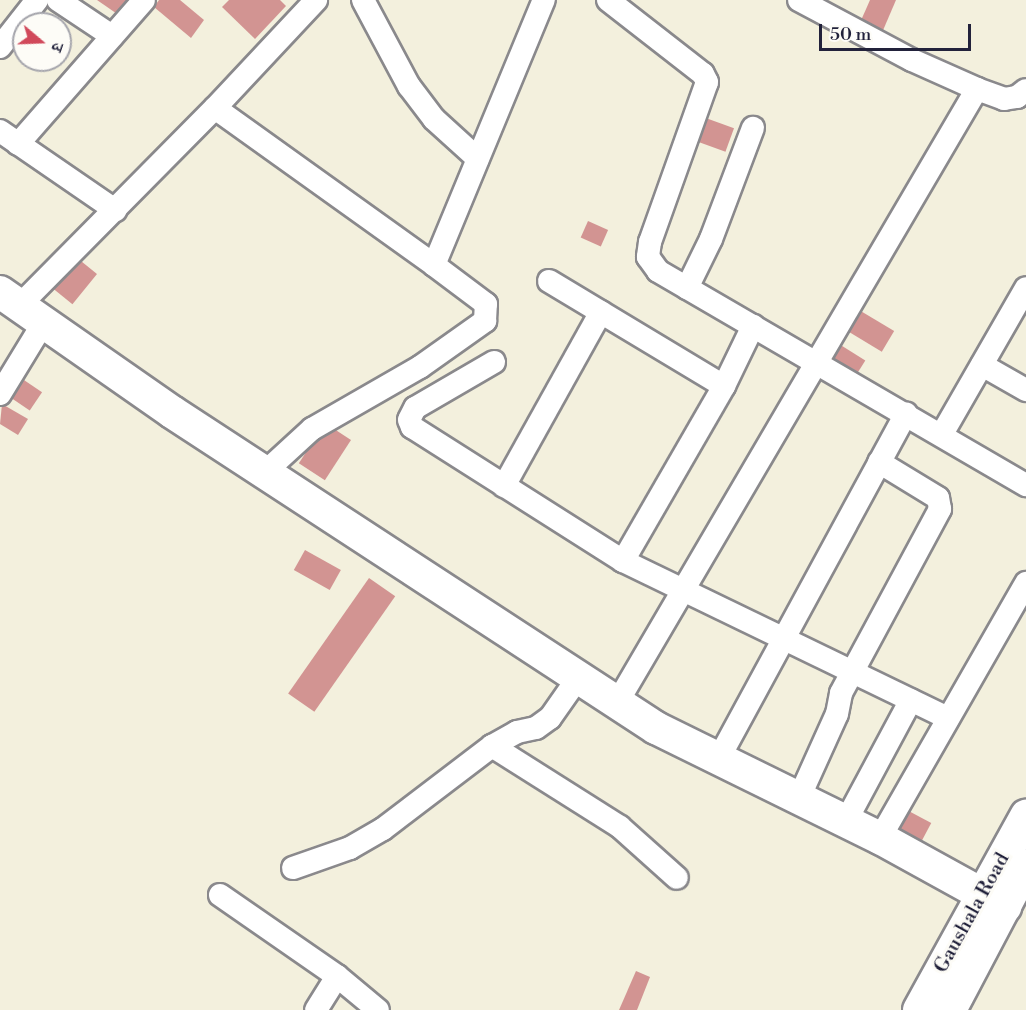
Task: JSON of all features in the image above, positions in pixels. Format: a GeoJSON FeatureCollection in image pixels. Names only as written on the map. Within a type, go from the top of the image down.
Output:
{"type":"FeatureCollection","features":[{"type":"Feature","properties":{"kind":"street"},"geometry":{"type":"LineString","coordinates":[[0,47],[37,0]]}},
{"type":"Feature","properties":{"kind":"street"},"geometry":{"type":"LineString","coordinates":[[58,0],[112,36]]}},
{"type":"Feature","properties":{"kind":"street"},"geometry":{"type":"LineString","coordinates":[[116,210],[9,137],[112,36],[144,0]]}},
{"type":"Feature","properties":{"kind":"street"},"geometry":{"type":"LineString","coordinates":[[0,394],[21,306],[215,108],[316,0]]}},
{"type":"Feature","properties":{"kind":"street"},"geometry":{"type":"LineString","coordinates":[[363,0],[409,86],[434,119],[478,159]]}},
{"type":"Feature","properties":{"kind":"street"},"geometry":{"type":"LineString","coordinates":[[434,265],[544,0]]}},
{"type":"Feature","properties":{"kind":"street"},"geometry":{"type":"LineString","coordinates":[[608,0],[703,74],[706,82],[648,257],[658,272],[1026,484]]}},
{"type":"Feature","properties":{"kind":"street"},"geometry":{"type":"LineString","coordinates":[[799,0],[912,60],[977,89],[1004,99],[1017,97],[1026,90]]}},
{"type":"Feature","properties":{"kind":"street"},"geometry":{"type":"LineString","coordinates":[[617,703],[977,89]]}},
{"type":"Feature","properties":{"kind":"street"},"geometry":{"type":"LineString","coordinates":[[215,108],[486,304],[485,321],[420,367],[312,429],[265,472]]}},
{"type":"Feature","properties":{"kind":"street"},"geometry":{"type":"LineString","coordinates":[[687,288],[711,239],[753,128]]}},
{"type":"Feature","properties":{"kind":"street"},"geometry":{"type":"LineString","coordinates":[[549,281],[724,386]]}},
{"type":"Feature","properties":{"kind":"street"},"geometry":{"type":"LineString","coordinates":[[942,434],[1026,288]]}},
{"type":"Feature","properties":{"kind":"street"},"geometry":{"type":"LineString","coordinates":[[21,306],[265,472],[656,728],[880,838],[994,901]]}},
{"type":"Feature","properties":{"kind":"street"},"geometry":{"type":"LineString","coordinates":[[504,486],[601,312]]}},
{"type":"Feature","properties":{"kind":"street"},"geometry":{"type":"LineString","coordinates":[[623,561],[724,386],[753,326]]}},
{"type":"Feature","properties":{"kind":"street"},"geometry":{"type":"LineString","coordinates":[[494,362],[415,408],[408,420],[412,426],[623,561],[948,718]]}},
{"type":"Feature","properties":{"kind":"street"},"geometry":{"type":"LineString","coordinates":[[982,365],[1026,390]]}},
{"type":"Feature","properties":{"kind":"street"},"geometry":{"type":"LineString","coordinates":[[719,758],[906,414]]}},
{"type":"Feature","properties":{"kind":"street"},"geometry":{"type":"LineString","coordinates":[[799,798],[837,714],[841,693],[851,671],[941,503],[879,462]]}},
{"type":"Feature","properties":{"kind":"street"},"geometry":{"type":"LineString","coordinates":[[880,838],[1026,583]]}},
{"type":"Feature","properties":{"kind":"street"},"geometry":{"type":"LineString","coordinates":[[293,868],[350,848],[383,829],[492,746],[517,732],[536,728],[550,718],[578,678]]}},
{"type":"Feature","properties":{"kind":"street"},"geometry":{"type":"LineString","coordinates":[[846,821],[911,700]]}},
{"type":"Feature","properties":{"kind":"street"},"geometry":{"type":"LineString","coordinates":[[492,746],[620,827],[677,878]]}},
{"type":"Feature","properties":{"kind":"street","name":"Gaushala Road"},"geometry":{"type":"LineString","coordinates":[[950,1010],[1026,816]]}},
{"type":"Feature","properties":{"kind":"street","name":"Gaushala Road"},"geometry":{"type":"LineString","coordinates":[[919,1010],[994,901],[1026,866]]}},
{"type":"Feature","properties":{"kind":"street"},"geometry":{"type":"LineString","coordinates":[[220,895],[337,975],[378,1010]]}},
{"type":"Feature","properties":{"kind":"street"},"geometry":{"type":"LineString","coordinates":[[316,1010],[337,975]]}},
{"type":"Feature","properties":{"kind":"building"},"geometry":{"type":"Polygon","coordinates":[[[97,0],[135,0],[123,18],[97,0]]]}},
{"type":"Feature","properties":{"kind":"building"},"geometry":{"type":"Polygon","coordinates":[[[159,0],[180,0],[204,20],[191,38],[154,7],[159,0]]]}},
{"type":"Feature","properties":{"kind":"building"},"geometry":{"type":"Polygon","coordinates":[[[229,0],[280,0],[286,6],[255,39],[222,7],[229,0]]]}},
{"type":"Feature","properties":{"kind":"building"},"geometry":{"type":"Polygon","coordinates":[[[870,0],[896,0],[881,35],[859,25],[870,0]]]}},
{"type":"Feature","properties":{"kind":"building"},"geometry":{"type":"Polygon","coordinates":[[[703,117],[734,128],[725,152],[694,140],[703,117]]]}},
{"type":"Feature","properties":{"kind":"building"},"geometry":{"type":"Polygon","coordinates":[[[588,221],[608,230],[601,246],[581,237],[588,221]]]}},
{"type":"Feature","properties":{"kind":"building"},"geometry":{"type":"Polygon","coordinates":[[[76,257],[97,274],[72,304],[51,287],[76,257]]]}},
{"type":"Feature","properties":{"kind":"building"},"geometry":{"type":"Polygon","coordinates":[[[859,310],[894,331],[882,352],[847,331],[859,310]]]}},
{"type":"Feature","properties":{"kind":"building"},"geometry":{"type":"Polygon","coordinates":[[[839,344],[865,360],[856,376],[829,359],[839,344]]]}},
{"type":"Feature","properties":{"kind":"building"},"geometry":{"type":"Polygon","coordinates":[[[18,376],[42,392],[30,410],[6,394],[18,376]]]}},
{"type":"Feature","properties":{"kind":"building"},"geometry":{"type":"Polygon","coordinates":[[[2,404],[28,419],[18,435],[0,424],[2,404]]]}},
{"type":"Feature","properties":{"kind":"building"},"geometry":{"type":"Polygon","coordinates":[[[325,423],[351,440],[325,480],[299,463],[325,423]]]}},
{"type":"Feature","properties":{"kind":"building"},"geometry":{"type":"Polygon","coordinates":[[[305,550],[341,570],[330,590],[294,570],[305,550]]]}},
{"type":"Feature","properties":{"kind":"building"},"geometry":{"type":"Polygon","coordinates":[[[369,578],[395,596],[314,712],[288,694],[369,578]]]}},
{"type":"Feature","properties":{"kind":"building"},"geometry":{"type":"Polygon","coordinates":[[[903,808],[931,823],[921,842],[893,827],[903,808]]]}},
{"type":"Feature","properties":{"kind":"building"},"geometry":{"type":"Polygon","coordinates":[[[636,971],[650,977],[637,1010],[619,1010],[636,971]]]}}]}
